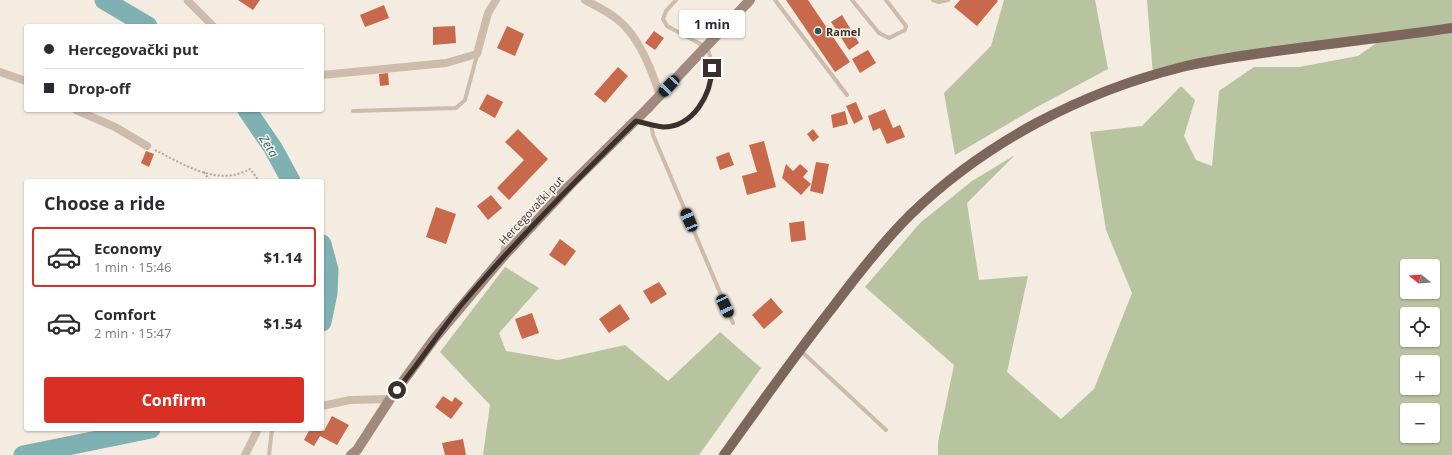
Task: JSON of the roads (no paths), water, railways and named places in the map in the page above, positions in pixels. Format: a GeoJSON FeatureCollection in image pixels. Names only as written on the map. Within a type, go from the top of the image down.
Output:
{"type":"FeatureCollection","features":[{"type":"Feature","properties":{"kind":"main road","name":"Hercegovački put"},"geometry":{"type":"LineString","coordinates":[[354,453],[390,399],[451,318],[502,258],[570,185],[636,121],[750,0]]}},
{"type":"Feature","properties":{"kind":"main road"},"geometry":{"type":"LineString","coordinates":[[724,455],[799,350],[874,254],[920,206],[947,183],[980,158],[1019,133],[1056,113],[1134,81],[1205,62],[1242,55],[1452,28]]}},
{"type":"Feature","properties":{"kind":"street"},"geometry":{"type":"LineString","coordinates":[[188,0],[211,24]]}},
{"type":"Feature","properties":{"kind":"street"},"geometry":{"type":"LineString","coordinates":[[324,74],[446,63],[477,54],[488,13],[496,0]]}},
{"type":"Feature","properties":{"kind":"street"},"geometry":{"type":"LineString","coordinates":[[585,0],[608,12],[619,20],[628,31],[649,61],[660,96]]}},
{"type":"Feature","properties":{"kind":"street"},"geometry":{"type":"LineString","coordinates":[[0,72],[24,80]]}},
{"type":"Feature","properties":{"kind":"street"},"geometry":{"type":"LineString","coordinates":[[81,112],[115,127],[147,146]]}},
{"type":"Feature","properties":{"kind":"street"},"geometry":{"type":"LineString","coordinates":[[324,406],[350,400],[390,399]]}},
{"type":"Feature","properties":{"kind":"street"},"geometry":{"type":"LineString","coordinates":[[245,455],[257,431]]}},
{"type":"Feature","properties":{"kind":"lane"},"geometry":{"type":"LineString","coordinates":[[636,121],[664,127],[677,124],[691,115],[700,106],[708,93],[712,76],[711,61],[706,48],[667,26],[663,19],[666,11],[676,0]]}},
{"type":"Feature","properties":{"kind":"lane"},"geometry":{"type":"LineString","coordinates":[[775,0],[847,96]]}},
{"type":"Feature","properties":{"kind":"lane"},"geometry":{"type":"LineString","coordinates":[[852,0],[879,33],[889,38],[905,30],[906,26],[886,0]]}},
{"type":"Feature","properties":{"kind":"lane"},"geometry":{"type":"LineString","coordinates":[[933,0],[946,2],[948,0]]}},
{"type":"Feature","properties":{"kind":"lane"},"geometry":{"type":"LineString","coordinates":[[353,111],[456,108],[465,100],[477,54]]}},
{"type":"Feature","properties":{"kind":"lane"},"geometry":{"type":"LineString","coordinates":[[651,124],[653,135],[732,323]]}},
{"type":"Feature","properties":{"kind":"lane"},"geometry":{"type":"LineString","coordinates":[[799,350],[886,430]]}},
{"type":"Feature","properties":{"kind":"lane"},"geometry":{"type":"LineString","coordinates":[[269,455],[272,431]]}},
{"type":"Feature","properties":{"kind":"waterway","name":"Zeta"},"geometry":{"type":"LineString","coordinates":[[104,0],[145,24]]}},
{"type":"Feature","properties":{"kind":"waterway","name":"Zeta"},"geometry":{"type":"LineString","coordinates":[[248,112],[273,148],[290,179]]}},
{"type":"Feature","properties":{"kind":"waterway","name":"Zeta"},"geometry":{"type":"LineString","coordinates":[[324,251],[329,270],[328,293],[324,312]]}},
{"type":"Feature","properties":{"kind":"waterway","name":"Zeta"},"geometry":{"type":"LineString","coordinates":[[23,455],[141,431]]}},
{"type":"Feature","properties":{"kind":"place","name":"Ramel"},"geometry":{"type":"Point","coordinates":[818,31]}}]}
